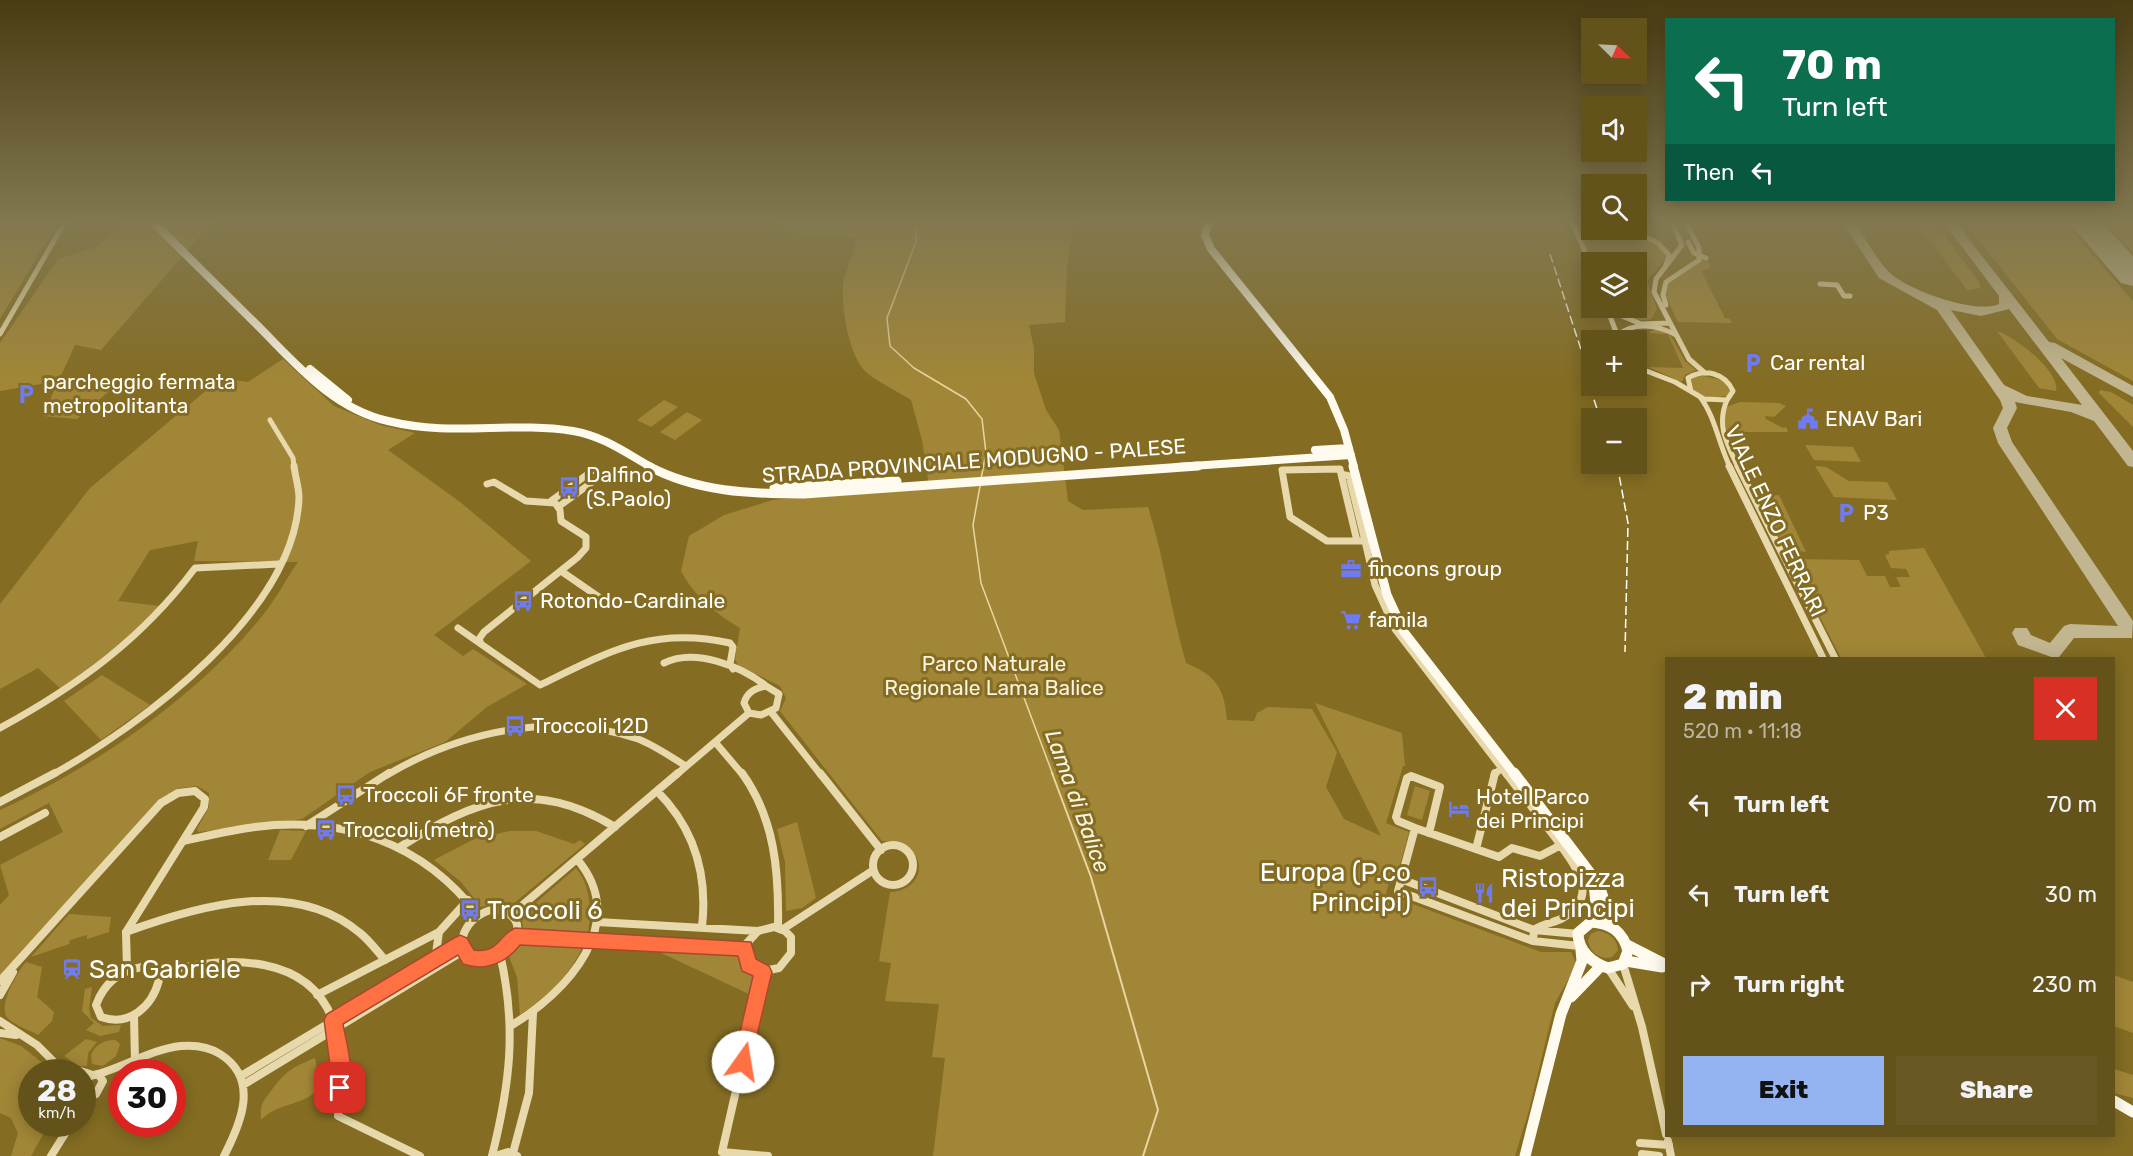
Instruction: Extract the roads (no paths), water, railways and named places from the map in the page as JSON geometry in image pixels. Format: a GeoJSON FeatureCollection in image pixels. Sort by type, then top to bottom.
{"type":"FeatureCollection","features":[{"type":"Feature","properties":{"kind":"main road","name":"STRADA PROVINCIALE MODUGNO - PALESE"},"geometry":{"type":"LineString","coordinates":[[205,274],[316,384],[349,407],[386,422],[436,430],[530,427],[575,431],[612,444],[650,467],[685,483],[727,492],[804,494],[919,483],[1350,451]]}},
{"type":"Feature","properties":{"kind":"main road","name":"STRADA PROVINCIALE MODUGNO - PALESE"},"geometry":{"type":"LineString","coordinates":[[213,274],[303,363],[336,391],[365,409],[390,417],[438,424],[530,423],[577,426],[614,440],[669,471],[727,486],[782,488],[919,483]]}},
{"type":"Feature","properties":{"kind":"main road"},"geometry":{"type":"LineString","coordinates":[[1231,274],[1329,397],[1350,451],[1365,541],[1390,605],[1411,642],[1599,885],[1612,926],[1621,934],[1627,945],[1665,965]]}},
{"type":"Feature","properties":{"kind":"main road"},"geometry":{"type":"LineString","coordinates":[[1591,922],[1596,904],[1593,878]]}},
{"type":"Feature","properties":{"kind":"main road"},"geometry":{"type":"LineString","coordinates":[[1525,1156],[1561,1014],[1582,961],[1579,943],[1585,924],[1591,922],[1612,926]]}},
{"type":"Feature","properties":{"kind":"main road"},"geometry":{"type":"LineString","coordinates":[[1579,943],[1604,968]]}},
{"type":"Feature","properties":{"kind":"main road"},"geometry":{"type":"LineString","coordinates":[[1624,963],[1627,945]]}},
{"type":"Feature","properties":{"kind":"main road"},"geometry":{"type":"LineString","coordinates":[[1561,1014],[1574,992],[1604,968],[1624,963],[1665,966]]}},
{"type":"Feature","properties":{"kind":"main road"},"geometry":{"type":"LineString","coordinates":[[2115,1102],[2132,1111]]}},
{"type":"Feature","properties":{"kind":"main road"},"geometry":{"type":"LineString","coordinates":[[2115,1108],[2132,1111]]}},
{"type":"Feature","properties":{"kind":"street"},"geometry":{"type":"LineString","coordinates":[[0,334],[35,274]]}},
{"type":"Feature","properties":{"kind":"street"},"geometry":{"type":"LineString","coordinates":[[1661,274],[1653,286],[1680,343]]}},
{"type":"Feature","properties":{"kind":"street"},"geometry":{"type":"LineString","coordinates":[[1679,274],[1661,288],[1662,303],[1674,334],[1689,359],[1705,373]]}},
{"type":"Feature","properties":{"kind":"street"},"geometry":{"type":"LineString","coordinates":[[1820,284],[1837,285],[1844,296],[1850,297]]}},
{"type":"Feature","properties":{"kind":"street"},"geometry":{"type":"LineString","coordinates":[[1627,318],[1634,322],[1669,323]]}},
{"type":"Feature","properties":{"kind":"street"},"geometry":{"type":"LineString","coordinates":[[1625,330],[1628,327],[1659,328],[1674,334]]}},
{"type":"Feature","properties":{"kind":"street","name":"VIALE ENZO FERRARI"},"geometry":{"type":"LineString","coordinates":[[1647,372],[1691,391],[1708,407],[1720,447],[1823,657]]}},
{"type":"Feature","properties":{"kind":"street"},"geometry":{"type":"LineString","coordinates":[[1691,391],[1687,385],[1688,378],[1705,373]]}},
{"type":"Feature","properties":{"kind":"street","name":"VIALE ENZO FERRARI"},"geometry":{"type":"LineString","coordinates":[[1705,373],[1721,377],[1731,385],[1733,394],[1727,400],[1720,416],[1728,447],[1833,657]]}},
{"type":"Feature","properties":{"kind":"street","name":"VIALE ENZO FERRARI"},"geometry":{"type":"LineString","coordinates":[[1700,397],[1714,401],[1727,400]]}},
{"type":"Feature","properties":{"kind":"street"},"geometry":{"type":"LineString","coordinates":[[0,802],[78,761],[149,712],[189,679],[243,621],[279,564],[296,520],[299,487],[291,450],[270,420]]}},
{"type":"Feature","properties":{"kind":"street"},"geometry":{"type":"LineString","coordinates":[[1365,541],[1327,542],[1290,517],[1282,470],[1340,469],[1365,541],[1384,610],[1416,658],[1504,765],[1577,869],[1583,896],[1575,911],[1552,923],[1539,925],[1534,930],[1533,941]]}},
{"type":"Feature","properties":{"kind":"street"},"geometry":{"type":"LineString","coordinates":[[487,484],[494,482],[526,501],[551,501],[592,471]]}},
{"type":"Feature","properties":{"kind":"street"},"geometry":{"type":"LineString","coordinates":[[558,507],[602,475]]}},
{"type":"Feature","properties":{"kind":"street"},"geometry":{"type":"LineString","coordinates":[[481,644],[479,639],[484,632],[585,552],[586,537],[561,521],[558,507],[551,501]]}},
{"type":"Feature","properties":{"kind":"street"},"geometry":{"type":"LineString","coordinates":[[0,729],[51,700],[114,658],[164,610],[195,568],[279,564]]}},
{"type":"Feature","properties":{"kind":"street"},"geometry":{"type":"LineString","coordinates":[[561,571],[603,600]]}},
{"type":"Feature","properties":{"kind":"street"},"geometry":{"type":"LineString","coordinates":[[458,628],[540,685],[616,647],[644,639],[671,636],[700,636],[730,643],[733,647],[730,664],[734,669]]}},
{"type":"Feature","properties":{"kind":"street"},"geometry":{"type":"LineString","coordinates":[[1411,642],[1416,658]]}},
{"type":"Feature","properties":{"kind":"street"},"geometry":{"type":"LineString","coordinates":[[664,663],[680,657],[693,657],[734,669],[760,680],[766,687]]}},
{"type":"Feature","properties":{"kind":"street"},"geometry":{"type":"LineString","coordinates":[[1443,682],[1447,698]]}},
{"type":"Feature","properties":{"kind":"street"},"geometry":{"type":"LineString","coordinates":[[512,914],[749,713],[762,715],[771,712],[780,698],[776,690],[766,687],[756,688],[747,695],[744,704],[749,713]]}},
{"type":"Feature","properties":{"kind":"street"},"geometry":{"type":"LineString","coordinates":[[771,712],[881,850]]}},
{"type":"Feature","properties":{"kind":"street"},"geometry":{"type":"LineString","coordinates":[[306,826],[356,791],[425,755],[465,739],[513,728],[565,725],[610,731],[649,743],[686,766]]}},
{"type":"Feature","properties":{"kind":"street"},"geometry":{"type":"LineString","coordinates":[[715,742],[747,777],[765,813],[779,867],[781,928],[792,942],[791,955],[782,966],[763,972],[748,965],[745,948],[748,940],[758,931]]}},
{"type":"Feature","properties":{"kind":"street"},"geometry":{"type":"LineString","coordinates":[[1476,849],[1493,776],[1504,765]]}},
{"type":"Feature","properties":{"kind":"street"},"geometry":{"type":"LineString","coordinates":[[1429,833],[1440,787],[1411,776],[1407,778],[1396,818],[1398,821],[1429,833],[1499,856],[1512,848],[1540,856],[1561,845]]}},
{"type":"Feature","properties":{"kind":"street"},"geometry":{"type":"LineString","coordinates":[[0,981],[17,965],[161,803],[178,793],[195,791],[205,800],[204,807],[126,932],[127,970]]}},
{"type":"Feature","properties":{"kind":"street"},"geometry":{"type":"LineString","coordinates":[[657,791],[677,811],[694,841],[702,868],[705,896],[702,927]]}},
{"type":"Feature","properties":{"kind":"street"},"geometry":{"type":"LineString","coordinates":[[400,847],[457,814],[499,802],[528,798],[560,801],[590,811],[615,827]]}},
{"type":"Feature","properties":{"kind":"street"},"geometry":{"type":"LineString","coordinates":[[1540,806],[1561,845]]}},
{"type":"Feature","properties":{"kind":"street"},"geometry":{"type":"LineString","coordinates":[[0,837],[45,813]]}},
{"type":"Feature","properties":{"kind":"street"},"geometry":{"type":"LineString","coordinates":[[183,841],[263,826],[306,826],[353,831],[400,847],[434,868],[468,900],[477,915]]}},
{"type":"Feature","properties":{"kind":"street"},"geometry":{"type":"LineString","coordinates":[[1415,828],[1398,891],[1533,941],[1579,943]]}},
{"type":"Feature","properties":{"kind":"street"},"geometry":{"type":"LineString","coordinates":[[890,846],[904,847],[913,855],[915,868],[907,880],[893,885],[879,881],[872,871],[874,858],[881,850],[890,846]]}},
{"type":"Feature","properties":{"kind":"street"},"geometry":{"type":"LineString","coordinates":[[512,1025],[551,1000],[574,975],[592,940],[597,922],[595,890],[586,870],[577,859]]}},
{"type":"Feature","properties":{"kind":"street"},"geometry":{"type":"LineString","coordinates":[[597,922],[758,931],[781,928],[872,871]]}},
{"type":"Feature","properties":{"kind":"street"},"geometry":{"type":"LineString","coordinates":[[1401,879],[1534,930],[1579,943]]}},
{"type":"Feature","properties":{"kind":"street"},"geometry":{"type":"LineString","coordinates":[[1430,903],[1434,891]]}},
{"type":"Feature","properties":{"kind":"street"},"geometry":{"type":"LineString","coordinates":[[317,995],[439,932],[468,900]]}},
{"type":"Feature","properties":{"kind":"street"},"geometry":{"type":"LineString","coordinates":[[126,932],[160,918],[206,906],[250,901],[286,902],[315,909],[347,923],[364,936],[386,960]]}},
{"type":"Feature","properties":{"kind":"street"},"geometry":{"type":"LineString","coordinates":[[494,909],[512,914],[518,926],[515,936],[500,954],[478,960],[469,958],[462,947],[465,928],[477,915],[494,909]]}},
{"type":"Feature","properties":{"kind":"street"},"geometry":{"type":"LineString","coordinates":[[435,961],[439,932]]}},
{"type":"Feature","properties":{"kind":"street"},"geometry":{"type":"LineString","coordinates":[[515,936],[745,948]]}},
{"type":"Feature","properties":{"kind":"street"},"geometry":{"type":"LineString","coordinates":[[242,1081],[435,961],[462,947]]}},
{"type":"Feature","properties":{"kind":"street"},"geometry":{"type":"LineString","coordinates":[[334,1024],[462,947]]}},
{"type":"Feature","properties":{"kind":"street"},"geometry":{"type":"LineString","coordinates":[[500,954],[508,984],[512,1025],[512,1065],[494,1156],[515,1155],[529,1093],[533,1013]]}},
{"type":"Feature","properties":{"kind":"street"},"geometry":{"type":"LineString","coordinates":[[157,974],[159,980],[155,994],[134,1015],[107,1021],[97,1012],[98,997],[103,989],[127,970],[142,967],[157,974],[209,960],[246,960],[275,966],[298,977],[317,995],[334,1024],[341,1075],[338,1116],[420,1156]]}},
{"type":"Feature","properties":{"kind":"street"},"geometry":{"type":"LineString","coordinates":[[1624,963],[1640,1019],[1665,1129]]}},
{"type":"Feature","properties":{"kind":"street"},"geometry":{"type":"LineString","coordinates":[[0,995],[17,965]]}},
{"type":"Feature","properties":{"kind":"street"},"geometry":{"type":"LineString","coordinates":[[1604,968],[1640,1019]]}},
{"type":"Feature","properties":{"kind":"street"},"geometry":{"type":"LineString","coordinates":[[763,972],[722,1152],[768,1156]]}},
{"type":"Feature","properties":{"kind":"street"},"geometry":{"type":"LineString","coordinates":[[134,1015],[135,1059]]}},
{"type":"Feature","properties":{"kind":"street"},"geometry":{"type":"LineString","coordinates":[[0,1021],[37,1045],[52,1059]]}},
{"type":"Feature","properties":{"kind":"street"},"geometry":{"type":"LineString","coordinates":[[0,1033],[19,1035]]}},
{"type":"Feature","properties":{"kind":"street"},"geometry":{"type":"LineString","coordinates":[[142,1059],[167,1049],[196,1045],[208,1047],[226,1056],[242,1081],[245,1099],[237,1131],[224,1156]]}},
{"type":"Feature","properties":{"kind":"street"},"geometry":{"type":"LineString","coordinates":[[96,1076],[102,1078],[102,1085],[96,1091]]}},
{"type":"Feature","properties":{"kind":"street"},"geometry":{"type":"LineString","coordinates":[[51,1156],[62,1137]]}},
{"type":"Feature","properties":{"kind":"street"},"geometry":{"type":"LineString","coordinates":[[1640,1143],[1667,1138],[1671,1156]]}},
{"type":"Feature","properties":{"kind":"street"},"geometry":{"type":"LineString","coordinates":[[1642,1154],[1659,1156]]}},
{"type":"Feature","properties":{"kind":"waterway","name":"Lama di Balice"},"geometry":{"type":"LineString","coordinates":[[904,274],[887,318],[890,346],[914,368],[966,399],[982,419],[986,453],[981,479]]}},
{"type":"Feature","properties":{"kind":"waterway","name":"Lama di Balice"},"geometry":{"type":"LineString","coordinates":[[980,486],[973,525],[981,583],[1053,775]]}},
{"type":"Feature","properties":{"kind":"waterway","name":"Lama di Balice"},"geometry":{"type":"LineString","coordinates":[[1052,773],[1091,877],[1158,1110],[1143,1156]]}},
{"type":"Feature","properties":{"kind":"railway"},"geometry":{"type":"LineString","coordinates":[[1556,274],[1581,350]]}},
{"type":"Feature","properties":{"kind":"railway"},"geometry":{"type":"LineString","coordinates":[[1593,396],[1597,408]]}},
{"type":"Feature","properties":{"kind":"railway"},"geometry":{"type":"LineString","coordinates":[[1619,474],[1628,523],[1625,652]]}},
{"type":"Feature","properties":{"kind":"place","name":"Car rental"},"geometry":{"type":"Point","coordinates":[1753,363]}},
{"type":"Feature","properties":{"kind":"place","name":"parcheggio fermata metropolitanta"},"geometry":{"type":"Point","coordinates":[26,394]}},
{"type":"Feature","properties":{"kind":"place","name":"ENAV Bari"},"geometry":{"type":"Point","coordinates":[1808,419]}},
{"type":"Feature","properties":{"kind":"place","name":"Dalfino (S.Paolo)"},"geometry":{"type":"Point","coordinates":[569,487]}},
{"type":"Feature","properties":{"kind":"place","name":"P3"},"geometry":{"type":"Point","coordinates":[1846,513]}},
{"type":"Feature","properties":{"kind":"place","name":"fincons group"},"geometry":{"type":"Point","coordinates":[1351,569]}},
{"type":"Feature","properties":{"kind":"place","name":"Rotondo-Cardinale"},"geometry":{"type":"Point","coordinates":[523,601]}},
{"type":"Feature","properties":{"kind":"place","name":"famila"},"geometry":{"type":"Point","coordinates":[1351,620]}},
{"type":"Feature","properties":{"kind":"place","name":"Troccoli 12D"},"geometry":{"type":"Point","coordinates":[515,726]}},
{"type":"Feature","properties":{"kind":"place","name":"Troccoli 6F fronte"},"geometry":{"type":"Point","coordinates":[346,795]}},
{"type":"Feature","properties":{"kind":"place","name":"Hotel Parco dei Principi"},"geometry":{"type":"Point","coordinates":[1459,809]}},
{"type":"Feature","properties":{"kind":"place","name":"Troccoli (metrò)"},"geometry":{"type":"Point","coordinates":[326,830]}},
{"type":"Feature","properties":{"kind":"place","name":"Europa (P.co Principi)"},"geometry":{"type":"Point","coordinates":[1428,887]}},
{"type":"Feature","properties":{"kind":"place","name":"Ristopizza dei Principi"},"geometry":{"type":"Point","coordinates":[1484,893]}},
{"type":"Feature","properties":{"kind":"place","name":"Troccoli 6"},"geometry":{"type":"Point","coordinates":[470,910]}},
{"type":"Feature","properties":{"kind":"place","name":"San Gabriele"},"geometry":{"type":"Point","coordinates":[72,969]}},
{"type":"Feature","properties":{"kind":"park label","name":"Parco Naturale Regionale Lama Balice"},"geometry":{"type":"Point","coordinates":[994,676]}}]}
